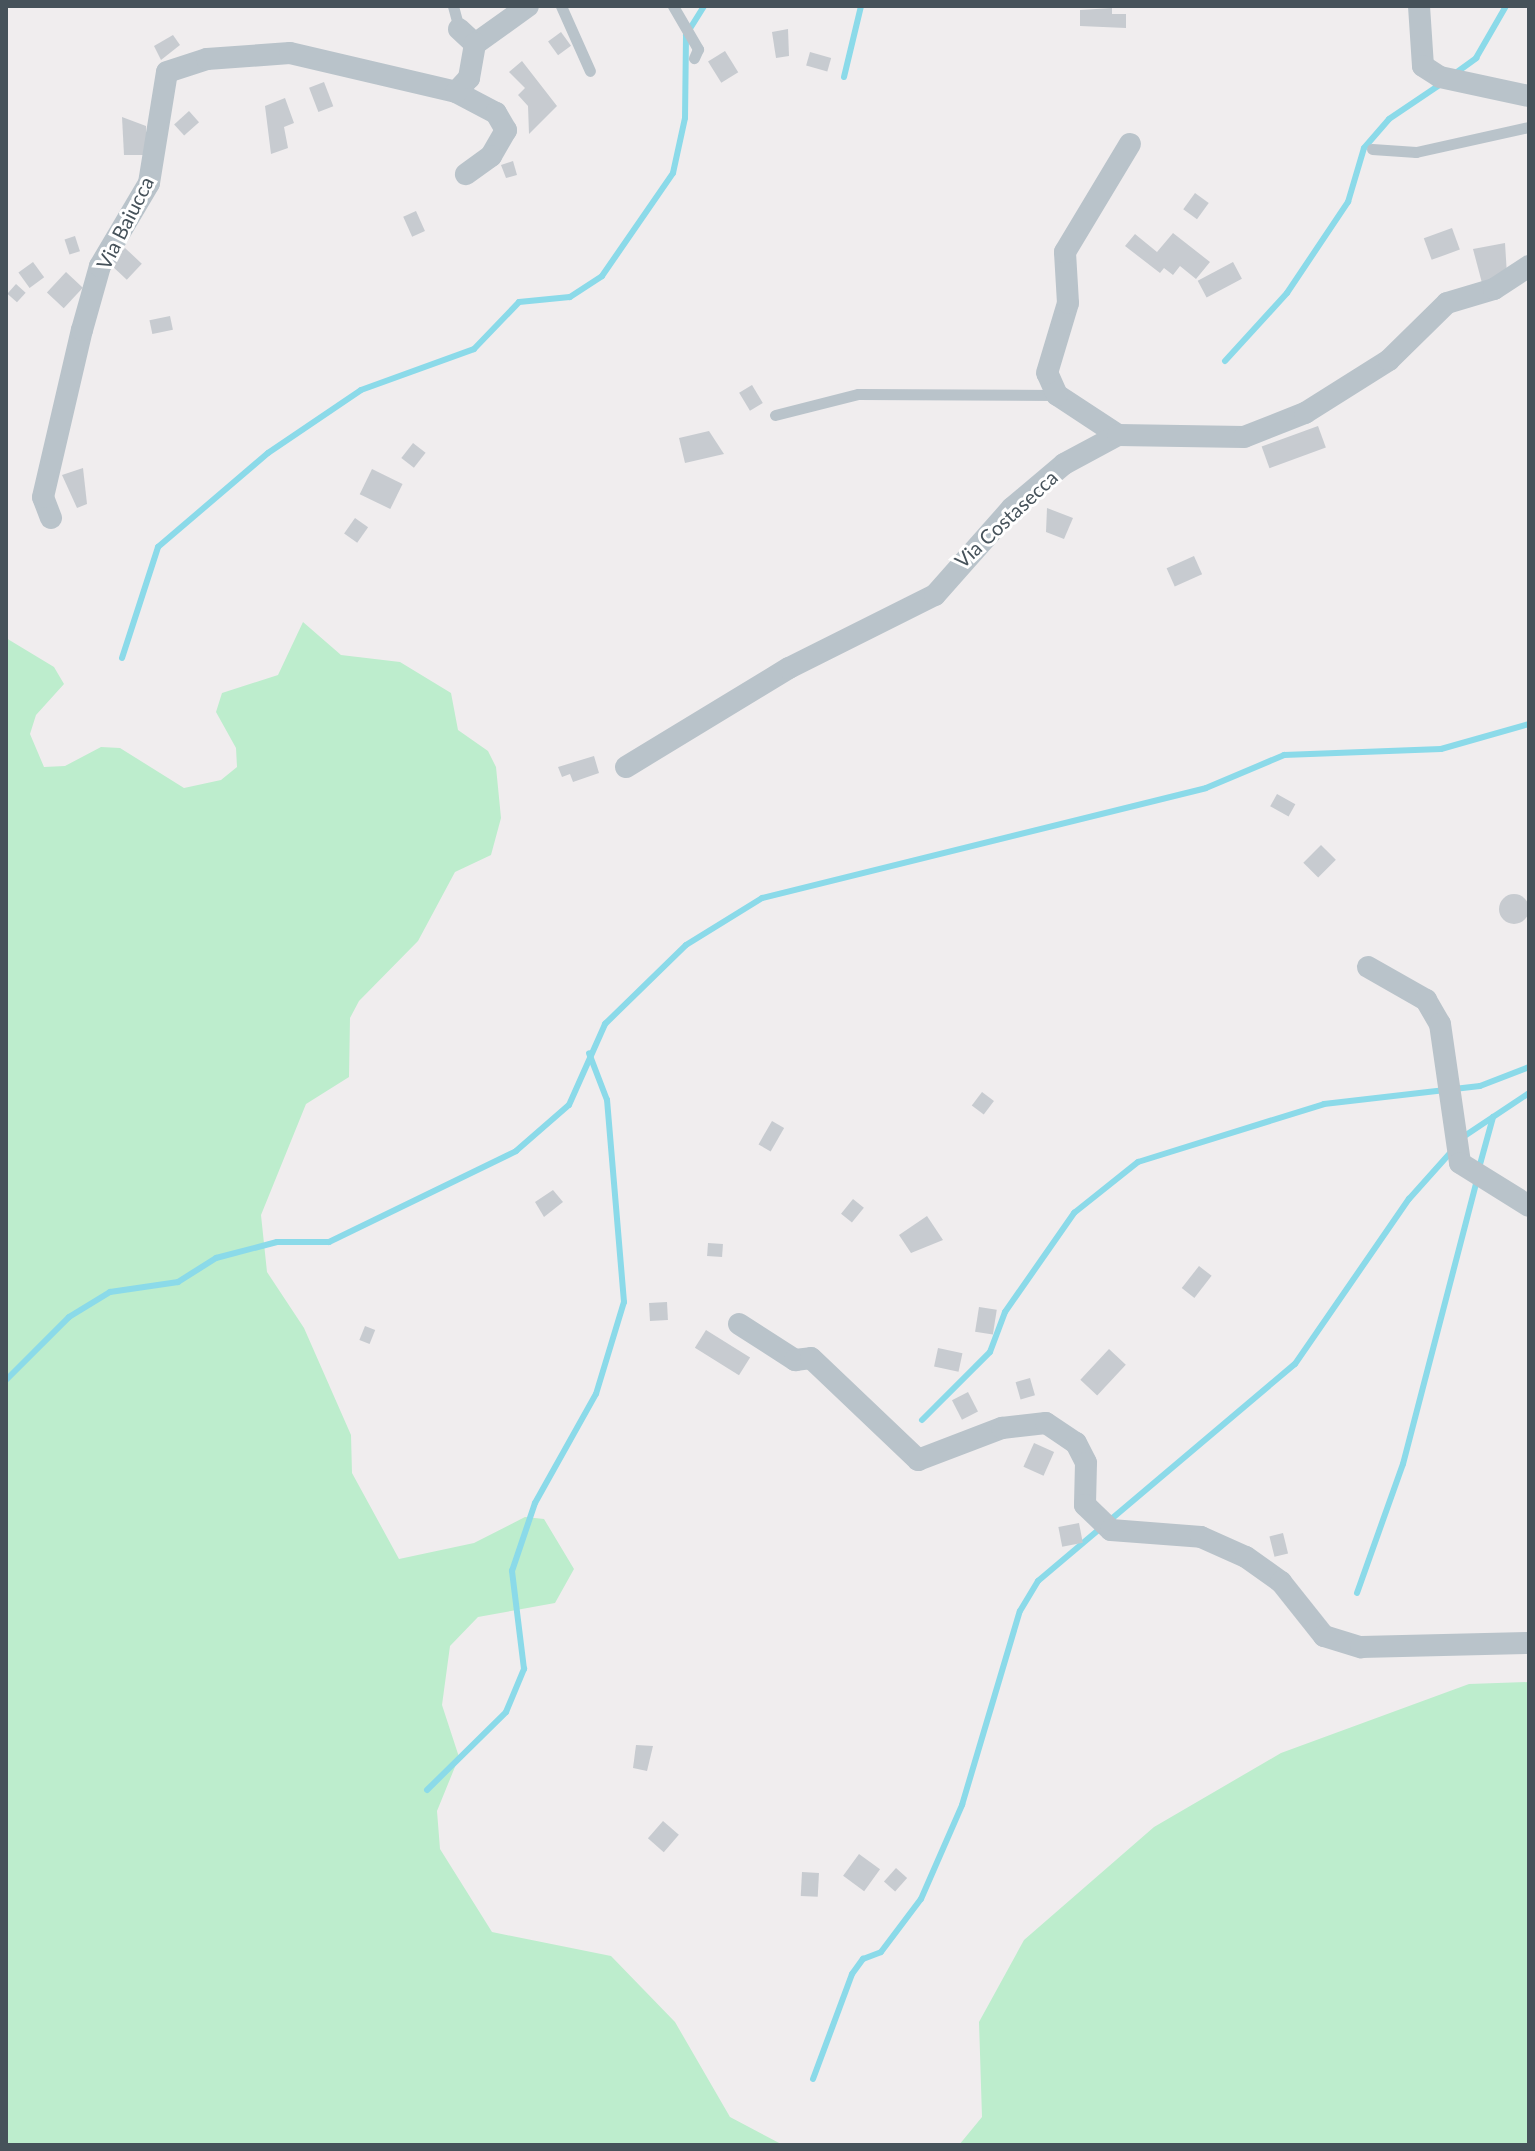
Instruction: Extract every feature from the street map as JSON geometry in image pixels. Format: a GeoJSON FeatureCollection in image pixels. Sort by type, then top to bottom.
{"type":"FeatureCollection","features":[{"type":"Feature","properties":{"kind":"street"},"geometry":{"type":"LineString","coordinates":[[456,92],[469,78],[467,37],[528,6]]}},
{"type":"Feature","properties":{"kind":"street"},"geometry":{"type":"LineString","coordinates":[[1419,6],[1423,66],[1452,80],[1529,96]]}},
{"type":"Feature","properties":{"kind":"street","name":"Via Baiucca"},"geometry":{"type":"LineString","coordinates":[[51,518],[43,497],[82,330],[100,266],[149,183],[167,72],[207,59],[290,53],[456,92],[496,113],[506,130],[491,156],[466,174]]}},
{"type":"Feature","properties":{"kind":"street"},"geometry":{"type":"LineString","coordinates":[[1118,435],[1057,395],[1047,373],[1068,303],[1065,252],[1130,144]]}},
{"type":"Feature","properties":{"kind":"street","name":"Via Costasecca"},"geometry":{"type":"LineString","coordinates":[[626,767],[789,668],[935,595],[1012,508],[1064,464],[1118,435],[1244,437],[1305,413],[1389,360],[1447,303],[1494,289],[1529,266]]}},
{"type":"Feature","properties":{"kind":"street"},"geometry":{"type":"LineString","coordinates":[[1368,967],[1426,1000],[1440,1024],[1460,1163],[1529,1206]]}},
{"type":"Feature","properties":{"kind":"street"},"geometry":{"type":"LineString","coordinates":[[739,1324],[795,1360],[811,1358],[918,1460],[1002,1428],[1046,1423],[1076,1443],[1086,1463],[1085,1505],[1111,1530],[1201,1537],[1246,1557],[1281,1582],[1324,1636],[1361,1647],[1529,1643]]}},
{"type":"Feature","properties":{"kind":"lane"},"geometry":{"type":"LineString","coordinates":[[453,6],[467,37]]}},
{"type":"Feature","properties":{"kind":"lane"},"geometry":{"type":"LineString","coordinates":[[561,6],[590,71]]}},
{"type":"Feature","properties":{"kind":"lane"},"geometry":{"type":"LineString","coordinates":[[673,6],[698,49],[694,58]]}},
{"type":"Feature","properties":{"kind":"lane"},"geometry":{"type":"LineString","coordinates":[[1372,149],[1416,152],[1529,127]]}},
{"type":"Feature","properties":{"kind":"lane"},"geometry":{"type":"LineString","coordinates":[[775,415],[858,394],[1057,395]]}},
{"type":"Feature","properties":{"kind":"green space"},"geometry":{"type":"Polygon","coordinates":[[[303,622],[341,655],[400,662],[451,693],[458,730],[488,751],[496,767],[501,818],[491,855],[455,872],[418,941],[359,1001],[350,1018],[349,1077],[306,1104],[261,1215],[267,1272],[304,1328],[351,1435],[352,1473],[399,1559],[474,1543],[525,1517],[544,1519],[574,1569],[555,1603],[478,1617],[450,1646],[442,1705],[459,1757],[437,1811],[440,1849],[492,1932],[611,1956],[675,2022],[730,2117],[783,2145],[6,2145],[6,638],[54,667],[64,684],[36,715],[30,734],[44,767],[65,766],[101,747],[120,748],[184,788],[221,780],[237,767],[236,748],[216,712],[222,693],[278,675],[303,622]]]}},
{"type":"Feature","properties":{"kind":"green space"},"geometry":{"type":"Polygon","coordinates":[[[1529,1682],[1529,2145],[959,2145],[982,2117],[979,2022],[1024,1940],[1154,1827],[1281,1753],[1469,1684],[1529,1682]]]}},
{"type":"Feature","properties":{"kind":"building"},"geometry":{"type":"Polygon","coordinates":[[[1112,8],[1112,14],[1126,14],[1126,28],[1080,26],[1080,10],[1112,8]]]}},
{"type":"Feature","properties":{"kind":"building"},"geometry":{"type":"Polygon","coordinates":[[[788,29],[789,56],[776,58],[772,32],[788,29]]]}},
{"type":"Feature","properties":{"kind":"building"},"geometry":{"type":"Polygon","coordinates":[[[561,32],[571,46],[558,55],[548,41],[561,32]]]}},
{"type":"Feature","properties":{"kind":"building"},"geometry":{"type":"Polygon","coordinates":[[[173,35],[180,45],[161,60],[154,46],[173,35]]]}},
{"type":"Feature","properties":{"kind":"building"},"geometry":{"type":"Polygon","coordinates":[[[725,51],[738,72],[721,83],[708,62],[725,51]]]}},
{"type":"Feature","properties":{"kind":"building"},"geometry":{"type":"Polygon","coordinates":[[[810,52],[831,58],[827,72],[806,65],[810,52]]]}},
{"type":"Feature","properties":{"kind":"building"},"geometry":{"type":"Polygon","coordinates":[[[522,61],[557,106],[529,134],[528,106],[518,95],[525,88],[509,72],[522,61]]]}},
{"type":"Feature","properties":{"kind":"building"},"geometry":{"type":"Polygon","coordinates":[[[324,82],[333,106],[318,112],[309,88],[324,82]]]}},
{"type":"Feature","properties":{"kind":"building"},"geometry":{"type":"Polygon","coordinates":[[[285,98],[294,123],[284,127],[288,148],[271,154],[265,106],[285,98]]]}},
{"type":"Feature","properties":{"kind":"building"},"geometry":{"type":"Polygon","coordinates":[[[189,111],[199,122],[184,136],[174,124],[189,111]]]}},
{"type":"Feature","properties":{"kind":"building"},"geometry":{"type":"Polygon","coordinates":[[[122,117],[146,126],[146,155],[124,155],[122,117]]]}},
{"type":"Feature","properties":{"kind":"building"},"geometry":{"type":"Polygon","coordinates":[[[513,161],[517,175],[506,178],[501,165],[513,161]]]}},
{"type":"Feature","properties":{"kind":"building"},"geometry":{"type":"Polygon","coordinates":[[[1195,193],[1209,203],[1197,219],[1183,209],[1195,193]]]}},
{"type":"Feature","properties":{"kind":"building"},"geometry":{"type":"Polygon","coordinates":[[[416,211],[425,231],[412,237],[403,217],[416,211]]]}},
{"type":"Feature","properties":{"kind":"building"},"geometry":{"type":"Polygon","coordinates":[[[1452,228],[1460,250],[1432,260],[1424,238],[1452,228]]]}},
{"type":"Feature","properties":{"kind":"building"},"geometry":{"type":"Polygon","coordinates":[[[1173,233],[1210,262],[1196,279],[1180,266],[1173,275],[1164,268],[1160,273],[1125,246],[1135,234],[1157,252],[1173,233]]]}},
{"type":"Feature","properties":{"kind":"building"},"geometry":{"type":"Polygon","coordinates":[[[75,236],[80,251],[69,255],[65,239],[75,236]]]}},
{"type":"Feature","properties":{"kind":"building"},"geometry":{"type":"Polygon","coordinates":[[[1505,243],[1507,275],[1482,283],[1473,249],[1505,243]]]}},
{"type":"Feature","properties":{"kind":"building"},"geometry":{"type":"Polygon","coordinates":[[[125,248],[142,264],[127,280],[110,264],[125,248]]]}},
{"type":"Feature","properties":{"kind":"building"},"geometry":{"type":"Polygon","coordinates":[[[33,262],[44,277],[30,288],[18,273],[33,262]]]}},
{"type":"Feature","properties":{"kind":"building"},"geometry":{"type":"Polygon","coordinates":[[[1233,262],[1242,279],[1207,298],[1198,281],[1233,262]]]}},
{"type":"Feature","properties":{"kind":"building"},"geometry":{"type":"Polygon","coordinates":[[[66,272],[83,288],[64,308],[47,292],[66,272]]]}},
{"type":"Feature","properties":{"kind":"building"},"geometry":{"type":"Polygon","coordinates":[[[16,284],[26,293],[17,302],[7,294],[16,284]]]}},
{"type":"Feature","properties":{"kind":"building"},"geometry":{"type":"Polygon","coordinates":[[[170,316],[173,330],[152,334],[149,320],[170,316]]]}},
{"type":"Feature","properties":{"kind":"building"},"geometry":{"type":"Polygon","coordinates":[[[752,385],[763,403],[750,411],[739,393],[752,385]]]}},
{"type":"Feature","properties":{"kind":"building"},"geometry":{"type":"Polygon","coordinates":[[[1318,426],[1326,448],[1269,468],[1262,447],[1318,426]]]}},
{"type":"Feature","properties":{"kind":"building"},"geometry":{"type":"Polygon","coordinates":[[[709,431],[724,454],[685,463],[679,438],[709,431]]]}},
{"type":"Feature","properties":{"kind":"building"},"geometry":{"type":"Polygon","coordinates":[[[413,443],[426,453],[414,468],[401,458],[413,443]]]}},
{"type":"Feature","properties":{"kind":"building"},"geometry":{"type":"Polygon","coordinates":[[[83,468],[87,504],[77,508],[62,475],[83,468]]]}},
{"type":"Feature","properties":{"kind":"building"},"geometry":{"type":"Polygon","coordinates":[[[372,469],[403,484],[390,509],[360,494],[372,469]]]}},
{"type":"Feature","properties":{"kind":"building"},"geometry":{"type":"Polygon","coordinates":[[[1047,508],[1073,518],[1064,539],[1046,532],[1047,508]]]}},
{"type":"Feature","properties":{"kind":"building"},"geometry":{"type":"Polygon","coordinates":[[[355,518],[368,527],[357,543],[344,534],[355,518]]]}},
{"type":"Feature","properties":{"kind":"building"},"geometry":{"type":"Polygon","coordinates":[[[1194,556],[1202,574],[1175,586],[1167,568],[1194,556]]]}},
{"type":"Feature","properties":{"kind":"building"},"geometry":{"type":"Polygon","coordinates":[[[594,756],[599,773],[573,782],[570,774],[562,777],[558,767],[594,756]]]}},
{"type":"Feature","properties":{"kind":"building"},"geometry":{"type":"Polygon","coordinates":[[[1277,794],[1295,804],[1289,816],[1270,806],[1277,794]]]}},
{"type":"Feature","properties":{"kind":"building"},"geometry":{"type":"Polygon","coordinates":[[[1321,845],[1336,860],[1318,878],[1303,863],[1321,845]]]}},
{"type":"Feature","properties":{"kind":"building"},"geometry":{"type":"Polygon","coordinates":[[[1514,894],[1525,898],[1529,909],[1525,920],[1514,924],[1503,920],[1499,909],[1503,898],[1514,894]]]}},
{"type":"Feature","properties":{"kind":"building"},"geometry":{"type":"Polygon","coordinates":[[[982,1092],[994,1101],[984,1115],[972,1106],[982,1092]]]}},
{"type":"Feature","properties":{"kind":"building"},"geometry":{"type":"Polygon","coordinates":[[[772,1121],[784,1128],[771,1151],[758,1144],[772,1121]]]}},
{"type":"Feature","properties":{"kind":"building"},"geometry":{"type":"Polygon","coordinates":[[[553,1190],[563,1202],[544,1217],[535,1202],[553,1190]]]}},
{"type":"Feature","properties":{"kind":"building"},"geometry":{"type":"Polygon","coordinates":[[[853,1199],[864,1208],[852,1223],[841,1214],[853,1199]]]}},
{"type":"Feature","properties":{"kind":"building"},"geometry":{"type":"Polygon","coordinates":[[[927,1216],[943,1240],[911,1253],[899,1235],[927,1216]]]}},
{"type":"Feature","properties":{"kind":"building"},"geometry":{"type":"Polygon","coordinates":[[[708,1243],[723,1244],[722,1257],[707,1256],[708,1243]]]}},
{"type":"Feature","properties":{"kind":"building"},"geometry":{"type":"Polygon","coordinates":[[[1199,1266],[1212,1276],[1194,1298],[1182,1288],[1199,1266]]]}},
{"type":"Feature","properties":{"kind":"building"},"geometry":{"type":"Polygon","coordinates":[[[667,1302],[668,1320],[650,1321],[649,1303],[667,1302]]]}},
{"type":"Feature","properties":{"kind":"building"},"geometry":{"type":"Polygon","coordinates":[[[979,1307],[997,1310],[993,1335],[975,1332],[979,1307]]]}},
{"type":"Feature","properties":{"kind":"building"},"geometry":{"type":"Polygon","coordinates":[[[365,1326],[375,1330],[370,1344],[359,1340],[365,1326]]]}},
{"type":"Feature","properties":{"kind":"building"},"geometry":{"type":"Polygon","coordinates":[[[706,1330],[750,1358],[739,1375],[695,1348],[706,1330]]]}},
{"type":"Feature","properties":{"kind":"building"},"geometry":{"type":"Polygon","coordinates":[[[938,1348],[962,1353],[959,1372],[934,1367],[938,1348]]]}},
{"type":"Feature","properties":{"kind":"building"},"geometry":{"type":"Polygon","coordinates":[[[1109,1349],[1126,1365],[1097,1395],[1080,1380],[1109,1349]]]}},
{"type":"Feature","properties":{"kind":"building"},"geometry":{"type":"Polygon","coordinates":[[[1030,1378],[1035,1395],[1021,1399],[1016,1382],[1030,1378]]]}},
{"type":"Feature","properties":{"kind":"building"},"geometry":{"type":"Polygon","coordinates":[[[968,1392],[978,1412],[962,1420],[952,1400],[968,1392]]]}},
{"type":"Feature","properties":{"kind":"building"},"geometry":{"type":"Polygon","coordinates":[[[1034,1443],[1054,1452],[1044,1476],[1023,1467],[1034,1443]]]}},
{"type":"Feature","properties":{"kind":"building"},"geometry":{"type":"Polygon","coordinates":[[[1079,1523],[1083,1543],[1062,1547],[1058,1527],[1079,1523]]]}},
{"type":"Feature","properties":{"kind":"building"},"geometry":{"type":"Polygon","coordinates":[[[1283,1533],[1288,1553],[1274,1557],[1269,1536],[1283,1533]]]}},
{"type":"Feature","properties":{"kind":"building"},"geometry":{"type":"Polygon","coordinates":[[[636,1745],[653,1746],[647,1771],[633,1768],[636,1745]]]}},
{"type":"Feature","properties":{"kind":"building"},"geometry":{"type":"Polygon","coordinates":[[[663,1821],[679,1835],[664,1852],[648,1838],[663,1821]]]}},
{"type":"Feature","properties":{"kind":"building"},"geometry":{"type":"Polygon","coordinates":[[[859,1854],[880,1869],[864,1891],[843,1876],[859,1854]]]}},
{"type":"Feature","properties":{"kind":"building"},"geometry":{"type":"Polygon","coordinates":[[[896,1868],[907,1878],[895,1891],[884,1881],[896,1868]]]}},
{"type":"Feature","properties":{"kind":"building"},"geometry":{"type":"Polygon","coordinates":[[[802,1872],[819,1873],[818,1897],[801,1896],[802,1872]]]}},
{"type":"Feature","properties":{"kind":"waterway"},"geometry":{"type":"LineString","coordinates":[[122,658],[158,547],[268,453],[361,390],[474,349],[519,302],[570,297],[602,276],[673,173],[685,118],[686,35],[704,6]]}},
{"type":"Feature","properties":{"kind":"waterway"},"geometry":{"type":"LineString","coordinates":[[844,77],[861,6]]}},
{"type":"Feature","properties":{"kind":"waterway"},"geometry":{"type":"LineString","coordinates":[[1453,75],[1476,58],[1506,6]]}},
{"type":"Feature","properties":{"kind":"waterway"},"geometry":{"type":"LineString","coordinates":[[1225,361],[1287,293],[1348,202],[1364,148],[1389,119],[1441,84]]}},
{"type":"Feature","properties":{"kind":"waterway"},"geometry":{"type":"LineString","coordinates":[[6,1380],[69,1317],[110,1292],[178,1282],[216,1258],[277,1242],[329,1242],[516,1151],[569,1105],[605,1024],[686,945],[762,898],[1206,788],[1284,755],[1441,749],[1529,724]]}},
{"type":"Feature","properties":{"kind":"waterway"},"geometry":{"type":"LineString","coordinates":[[427,1790],[506,1712],[524,1669],[512,1571],[535,1503],[596,1394],[624,1302],[607,1100],[589,1053]]}},
{"type":"Feature","properties":{"kind":"waterway"},"geometry":{"type":"LineString","coordinates":[[922,1420],[990,1352],[1005,1312],[1074,1213],[1138,1162],[1324,1104],[1480,1086],[1529,1067]]}},
{"type":"Feature","properties":{"kind":"waterway"},"geometry":{"type":"LineString","coordinates":[[1463,1137],[1529,1093]]}},
{"type":"Feature","properties":{"kind":"waterway"},"geometry":{"type":"LineString","coordinates":[[1479,1168],[1493,1117]]}},
{"type":"Feature","properties":{"kind":"waterway"},"geometry":{"type":"LineString","coordinates":[[813,2079],[852,1974],[863,1959],[881,1952],[921,1899],[962,1805],[1020,1611],[1038,1581],[1295,1364],[1409,1199],[1451,1152]]}},
{"type":"Feature","properties":{"kind":"waterway"},"geometry":{"type":"LineString","coordinates":[[1357,1593],[1403,1464],[1477,1179]]}}]}
